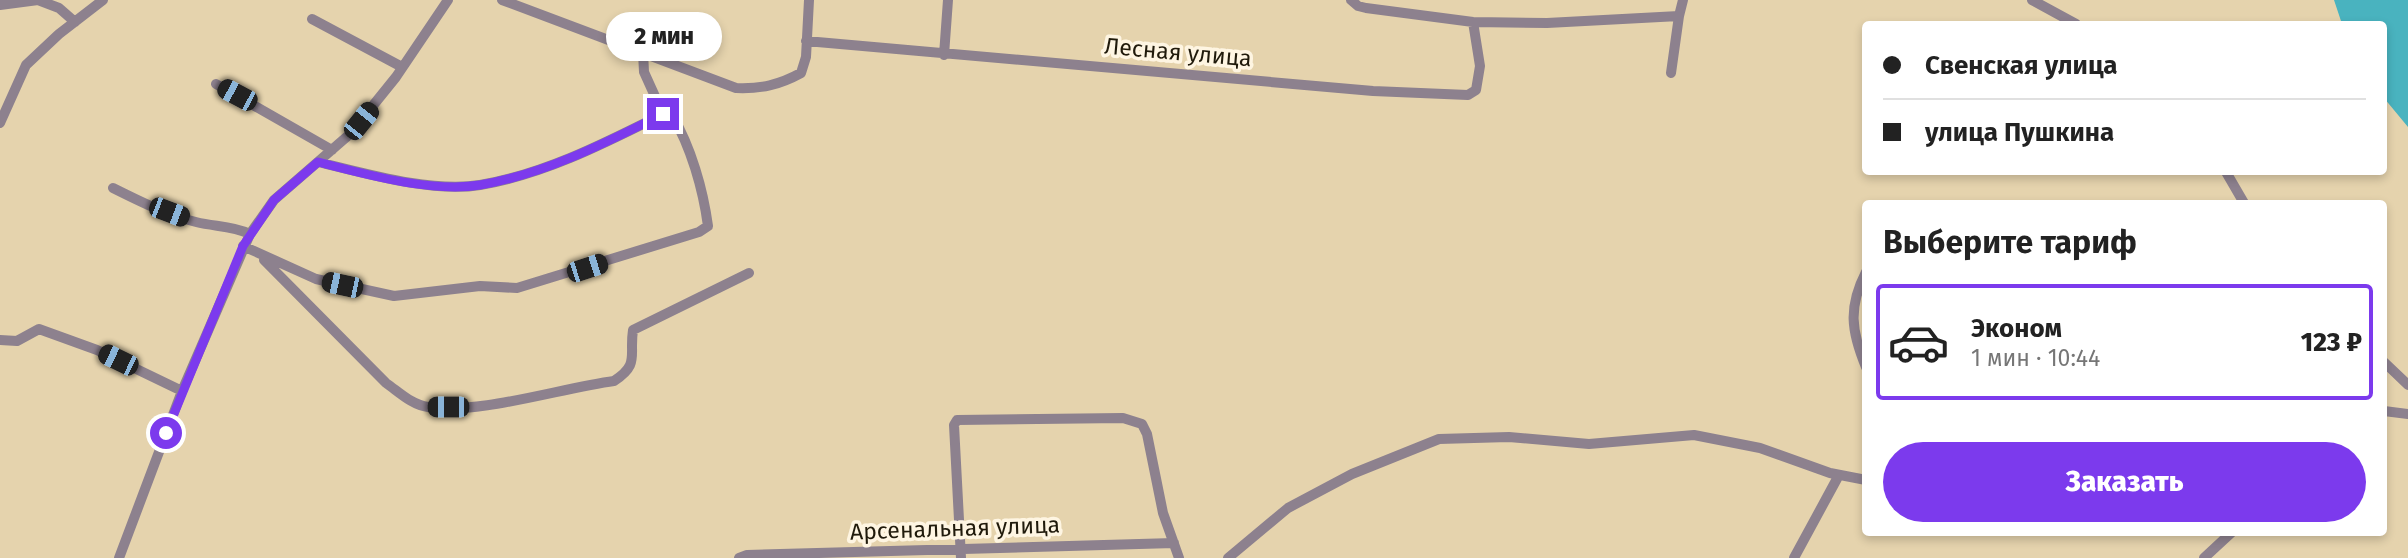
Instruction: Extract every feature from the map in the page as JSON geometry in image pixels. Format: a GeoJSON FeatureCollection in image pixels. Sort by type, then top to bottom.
{"type":"FeatureCollection","features":[{"type":"Feature","properties":{"kind":"street"},"geometry":{"type":"LineString","coordinates":[[0,5],[38,0],[59,8],[75,22]]}},
{"type":"Feature","properties":{"kind":"street"},"geometry":{"type":"LineString","coordinates":[[0,123],[26,65],[103,0]]}},
{"type":"Feature","properties":{"kind":"street"},"geometry":{"type":"LineString","coordinates":[[119,558],[182,391],[250,234],[274,200],[350,134],[402,67],[448,0]]}},
{"type":"Feature","properties":{"kind":"street"},"geometry":{"type":"LineString","coordinates":[[502,0],[736,88],[759,89],[785,82],[801,73],[809,0]]}},
{"type":"Feature","properties":{"kind":"street"},"geometry":{"type":"LineString","coordinates":[[944,55],[948,0]]}},
{"type":"Feature","properties":{"kind":"street"},"geometry":{"type":"LineString","coordinates":[[1351,0],[1366,8],[1473,22],[1547,23],[1679,16]]}},
{"type":"Feature","properties":{"kind":"street"},"geometry":{"type":"LineString","coordinates":[[1671,73],[1683,0]]}},
{"type":"Feature","properties":{"kind":"street"},"geometry":{"type":"LineString","coordinates":[[2032,0],[2070,21]]}},
{"type":"Feature","properties":{"kind":"street"},"geometry":{"type":"LineString","coordinates":[[312,19],[402,67]]}},
{"type":"Feature","properties":{"kind":"street","name":"Лесная улица"},"geometry":{"type":"LineString","coordinates":[[806,41],[1373,91],[1468,95],[1476,90],[1479,66],[1473,22]]}},
{"type":"Feature","properties":{"kind":"street"},"geometry":{"type":"LineString","coordinates":[[643,52],[644,72],[663,114]]}},
{"type":"Feature","properties":{"kind":"street"},"geometry":{"type":"LineString","coordinates":[[216,84],[332,150]]}},
{"type":"Feature","properties":{"kind":"street"},"geometry":{"type":"LineString","coordinates":[[243,246],[316,279],[394,296],[480,286],[517,288],[699,232],[708,226],[698,181],[681,131],[672,115],[663,114],[593,149],[526,174],[479,185],[436,184],[364,173],[318,162]]}},
{"type":"Feature","properties":{"kind":"street"},"geometry":{"type":"LineString","coordinates":[[2228,175],[2242,200]]}},
{"type":"Feature","properties":{"kind":"street"},"geometry":{"type":"LineString","coordinates":[[113,188],[193,222],[233,226],[250,234]]}},
{"type":"Feature","properties":{"kind":"street"},"geometry":{"type":"LineString","coordinates":[[259,255],[386,383],[408,399],[427,407],[470,407],[614,381],[628,371],[633,361],[633,330],[749,273]]}},
{"type":"Feature","properties":{"kind":"street"},"geometry":{"type":"LineString","coordinates":[[1862,282],[1852,306],[1855,343],[1862,358]]}},
{"type":"Feature","properties":{"kind":"street"},"geometry":{"type":"LineString","coordinates":[[0,340],[17,341],[40,329],[97,350],[182,391]]}},
{"type":"Feature","properties":{"kind":"street"},"geometry":{"type":"LineString","coordinates":[[2387,365],[2408,385]]}},
{"type":"Feature","properties":{"kind":"street"},"geometry":{"type":"LineString","coordinates":[[2387,411],[2408,414]]}},
{"type":"Feature","properties":{"kind":"street"},"geometry":{"type":"LineString","coordinates":[[960,554],[954,425],[957,420],[1123,418],[1142,424],[1147,434],[1163,513],[1179,558]]}},
{"type":"Feature","properties":{"kind":"street"},"geometry":{"type":"LineString","coordinates":[[1228,558],[1288,508],[1352,474],[1439,439],[1509,437],[1589,444],[1694,435],[1760,448],[1839,475],[1862,479]]}},
{"type":"Feature","properties":{"kind":"street"},"geometry":{"type":"LineString","coordinates":[[1794,558],[1839,475]]}},
{"type":"Feature","properties":{"kind":"street"},"geometry":{"type":"LineString","coordinates":[[2204,558],[2228,536]]}},
{"type":"Feature","properties":{"kind":"street","name":"Арсенальная улица"},"geometry":{"type":"LineString","coordinates":[[739,558],[747,555],[960,554],[1174,543]]}},
{"type":"Feature","properties":{"kind":"water"},"geometry":{"type":"Polygon","coordinates":[[[2334,0],[2408,0],[2408,127],[2387,102],[2387,21],[2341,21],[2334,0]]]}},
{"type":"Feature","properties":{"kind":"route"},"geometry":{"type":"LineString","coordinates":[[166,433],[243,246],[265,209],[318,162],[364,173],[436,184],[479,185],[526,174],[593,149],[663,114]]}}]}
